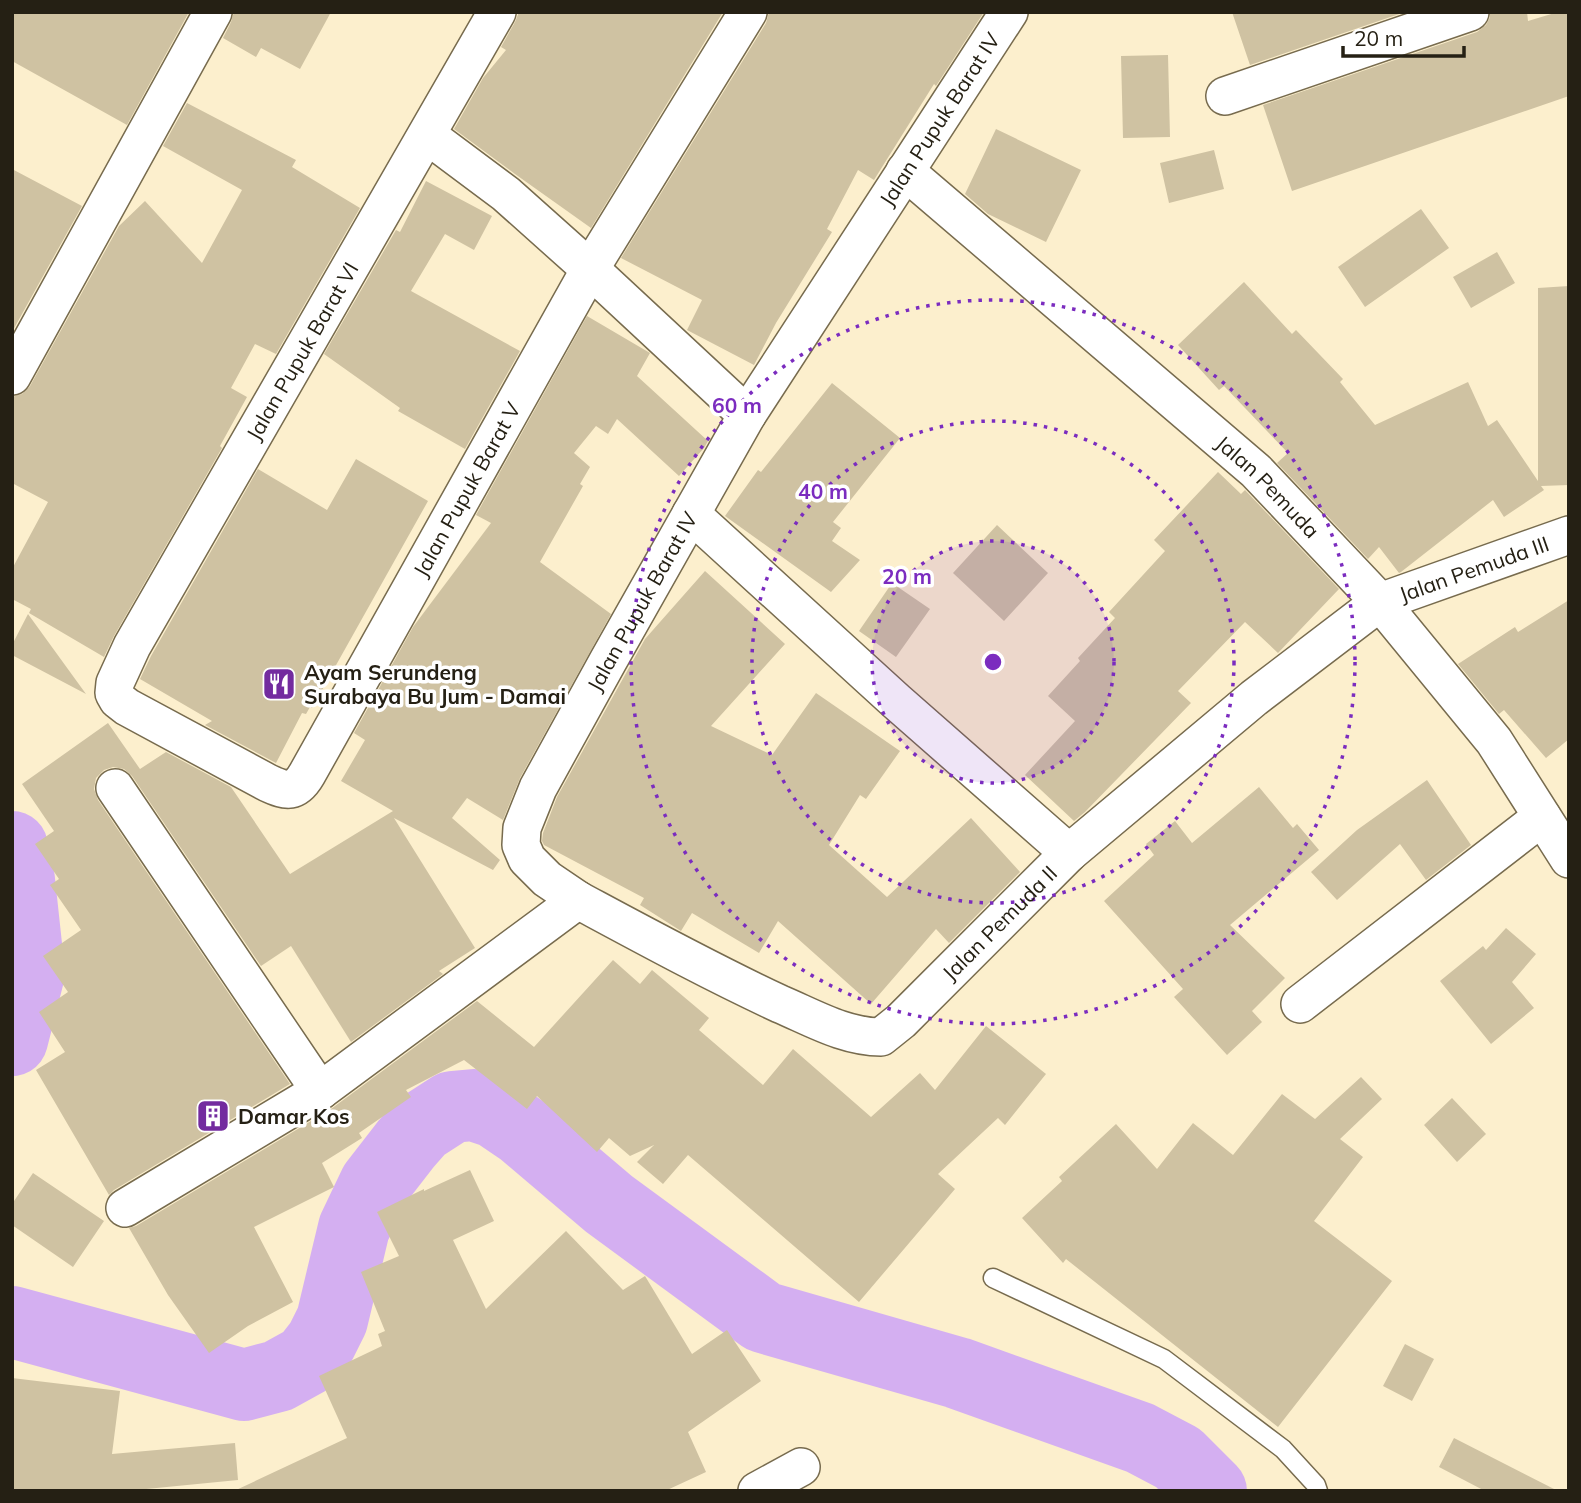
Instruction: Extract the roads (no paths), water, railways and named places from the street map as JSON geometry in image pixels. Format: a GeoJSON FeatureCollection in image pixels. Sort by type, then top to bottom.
{"type":"FeatureCollection","features":[{"type":"Feature","properties":{"kind":"street"},"geometry":{"type":"LineString","coordinates":[[12,376],[212,12]]}},
{"type":"Feature","properties":{"kind":"street","name":"Jalan Pupuk Barat VI"},"geometry":{"type":"LineString","coordinates":[[114,693],[115,683],[132,646],[497,12]]}},
{"type":"Feature","properties":{"kind":"street","name":"Jalan Pupuk Barat V"},"geometry":{"type":"LineString","coordinates":[[114,693],[118,700],[139,715],[268,783],[284,790],[296,787],[302,782],[590,269],[748,12]]}},
{"type":"Feature","properties":{"kind":"street","name":"Jalan Pupuk Barat IV"},"geometry":{"type":"LineString","coordinates":[[578,900],[547,879],[527,859],[521,845],[522,828],[538,788],[747,415],[1009,12]]}},
{"type":"Feature","properties":{"kind":"street"},"geometry":{"type":"LineString","coordinates":[[1226,96],[1470,12]]}},
{"type":"Feature","properties":{"kind":"street"},"geometry":{"type":"LineString","coordinates":[[427,135],[506,194],[747,415]]}},
{"type":"Feature","properties":{"kind":"street","name":"Jalan Pemuda"},"geometry":{"type":"LineString","coordinates":[[905,171],[1256,471],[1380,602],[1494,741],[1569,859]]}},
{"type":"Feature","properties":{"kind":"street"},"geometry":{"type":"LineString","coordinates":[[691,514],[896,701],[1069,853]]}},
{"type":"Feature","properties":{"kind":"street","name":"Jalan Pemuda III"},"geometry":{"type":"LineString","coordinates":[[1380,602],[1569,535]]}},
{"type":"Feature","properties":{"kind":"street","name":"Jalan Pemuda II"},"geometry":{"type":"LineString","coordinates":[[578,900],[730,981],[835,1029],[863,1037],[881,1037],[1069,853],[1254,698],[1380,602]]}},
{"type":"Feature","properties":{"kind":"street"},"geometry":{"type":"LineString","coordinates":[[115,788],[320,1091]]}},
{"type":"Feature","properties":{"kind":"street"},"geometry":{"type":"LineString","coordinates":[[1300,1004],[1542,817]]}},
{"type":"Feature","properties":{"kind":"street"},"geometry":{"type":"LineString","coordinates":[[125,1208],[320,1091],[578,900]]}},
{"type":"Feature","properties":{"kind":"street"},"geometry":{"type":"LineString","coordinates":[[757,1491],[801,1468]]}},
{"type":"Feature","properties":{"kind":"lane"},"geometry":{"type":"LineString","coordinates":[[993,1279],[1164,1359],[1283,1449],[1316,1485],[1318,1491]]}},
{"type":"Feature","properties":{"kind":"waterway"},"geometry":{"type":"LineString","coordinates":[[12,847],[19,880],[29,973],[12,1040]]}},
{"type":"Feature","properties":{"kind":"waterway"},"geometry":{"type":"LineString","coordinates":[[12,1322],[244,1385],[278,1376],[307,1360],[321,1342],[332,1320],[354,1228],[375,1184],[421,1127],[452,1107],[474,1105],[495,1112],[523,1131],[609,1204],[763,1317],[958,1373],[1140,1438],[1178,1458],[1211,1491]]}},
{"type":"Feature","properties":{"kind":"place","name":"Ayam Serundeng Surabaya Bu Jum - Damai"},"geometry":{"type":"Point","coordinates":[279,684]}},
{"type":"Feature","properties":{"kind":"place","name":"Damar Kos"},"geometry":{"type":"Point","coordinates":[213,1116]}}]}
